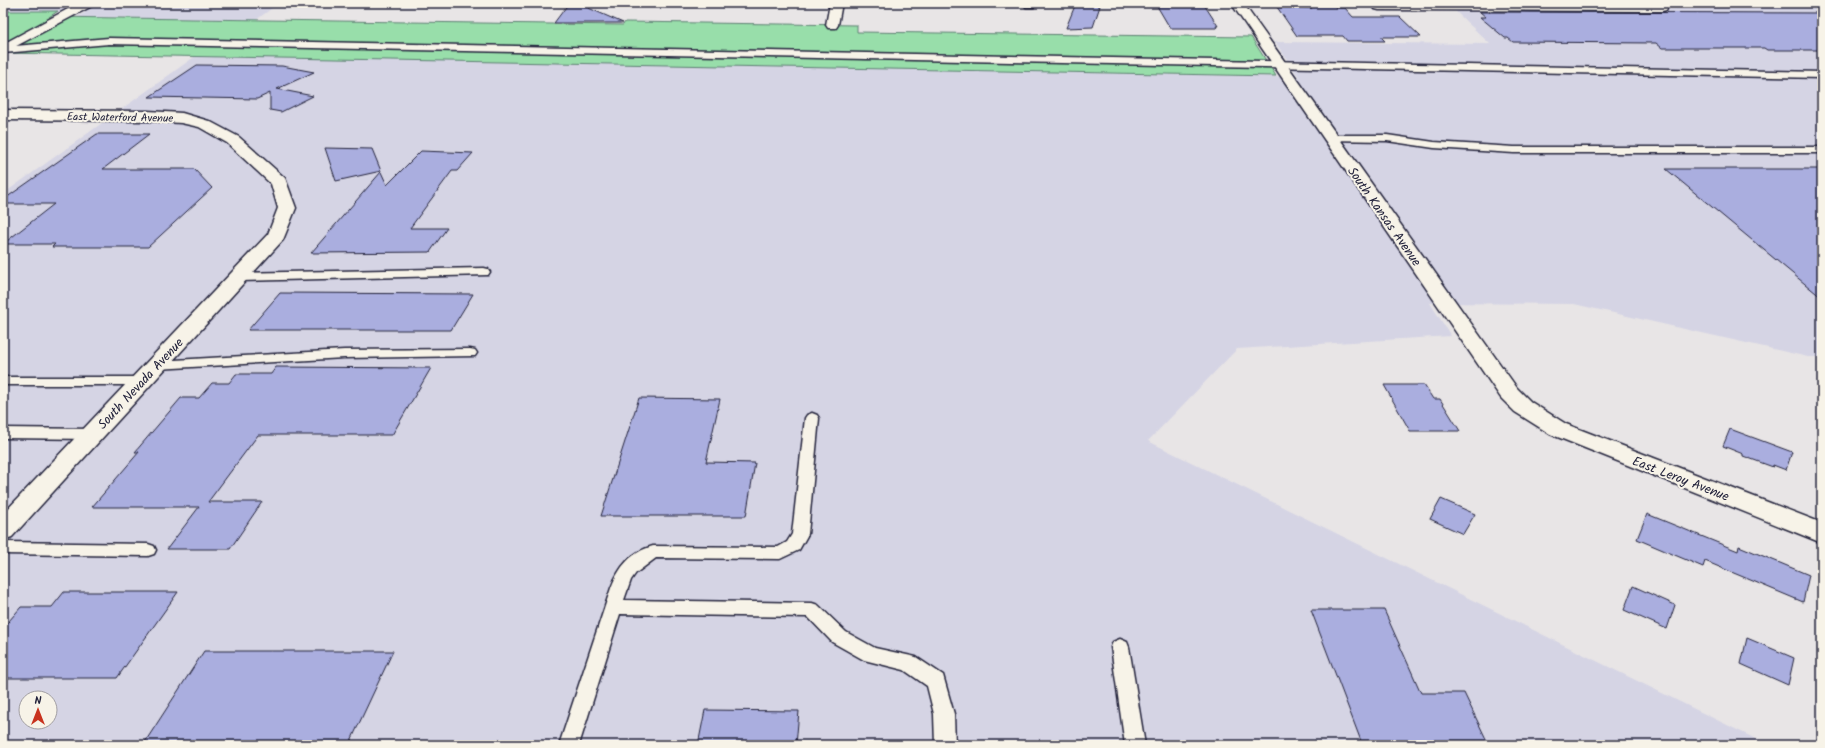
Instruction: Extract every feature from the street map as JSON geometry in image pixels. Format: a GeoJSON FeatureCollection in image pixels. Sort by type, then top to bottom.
{"type":"FeatureCollection","features":[{"type":"Feature","properties":{"kind":"street"},"geometry":{"type":"LineString","coordinates":[[3,50],[88,3]]}},
{"type":"Feature","properties":{"kind":"street"},"geometry":{"type":"LineString","coordinates":[[832,25],[836,3]]}},
{"type":"Feature","properties":{"kind":"street","name":"South Kansas Avenue"},"geometry":{"type":"LineString","coordinates":[[1238,3],[1330,138],[1510,393],[1523,407],[1542,419]]}},
{"type":"Feature","properties":{"kind":"street"},"geometry":{"type":"LineString","coordinates":[[1379,6],[1659,5]]}},
{"type":"Feature","properties":{"kind":"street","name":"East Waterford Avenue"},"geometry":{"type":"LineString","coordinates":[[3,115],[148,116],[182,118],[204,124],[233,140],[279,182],[287,208],[277,236]]}},
{"type":"Feature","properties":{"kind":"street","name":"South Nevada Avenue"},"geometry":{"type":"LineString","coordinates":[[3,530],[277,236]]}},
{"type":"Feature","properties":{"kind":"street","name":"East Leroy Avenue"},"geometry":{"type":"LineString","coordinates":[[1542,419],[1558,429],[1578,438],[1822,533]]}},
{"type":"Feature","properties":{"kind":"lane"},"geometry":{"type":"LineString","coordinates":[[3,50],[109,41],[1822,75]]}},
{"type":"Feature","properties":{"kind":"lane"},"geometry":{"type":"LineString","coordinates":[[1330,138],[1387,138],[1434,144],[1514,150],[1822,150]]}},
{"type":"Feature","properties":{"kind":"lane"},"geometry":{"type":"LineString","coordinates":[[239,277],[484,272]]}},
{"type":"Feature","properties":{"kind":"lane"},"geometry":{"type":"LineString","coordinates":[[157,364],[344,354],[470,352]]}},
{"type":"Feature","properties":{"kind":"lane"},"geometry":{"type":"LineString","coordinates":[[3,381],[142,380]]}},
{"type":"Feature","properties":{"kind":"lane"},"geometry":{"type":"LineString","coordinates":[[569,745],[613,607],[627,571],[637,560],[653,552],[780,553],[793,546],[800,534],[812,418]]}},
{"type":"Feature","properties":{"kind":"lane"},"geometry":{"type":"LineString","coordinates":[[3,433],[93,434]]}},
{"type":"Feature","properties":{"kind":"lane"},"geometry":{"type":"LineString","coordinates":[[3,548],[148,550]]}},
{"type":"Feature","properties":{"kind":"lane"},"geometry":{"type":"LineString","coordinates":[[613,607],[812,610],[839,637],[871,655],[909,662],[936,681],[944,714],[945,745]]}},
{"type":"Feature","properties":{"kind":"lane"},"geometry":{"type":"LineString","coordinates":[[1120,647],[1135,745]]}},
{"type":"Feature","properties":{"kind":"shaded area"},"geometry":{"type":"Polygon","coordinates":[[[3,3],[279,3],[256,20],[77,17],[86,12],[3,11],[3,3]]]}},
{"type":"Feature","properties":{"kind":"shaded area"},"geometry":{"type":"Polygon","coordinates":[[[1665,3],[1822,3],[1822,357],[1808,357],[1574,304],[1430,303],[1451,336],[1237,349],[1148,441],[1768,745],[3,745],[3,194],[197,55],[1299,77],[1275,42],[1490,44],[1452,8],[1676,9],[1665,3]]]}},
{"type":"Feature","properties":{"kind":"green space"},"geometry":{"type":"Polygon","coordinates":[[[3,11],[58,11],[49,17],[623,25],[625,22],[857,25],[857,32],[1251,37],[1276,76],[3,53],[3,11]]]}},
{"type":"Feature","properties":{"kind":"building"},"geometry":{"type":"Polygon","coordinates":[[[569,3],[577,3],[623,23],[554,23],[569,3]]]}},
{"type":"Feature","properties":{"kind":"building"},"geometry":{"type":"Polygon","coordinates":[[[1076,3],[1099,3],[1098,6],[1100,6],[1093,27],[1066,28],[1076,3]]]}},
{"type":"Feature","properties":{"kind":"building"},"geometry":{"type":"Polygon","coordinates":[[[1171,3],[1203,3],[1218,26],[1216,26],[1217,28],[1170,28],[1157,6],[1173,6],[1171,3]]]}},
{"type":"Feature","properties":{"kind":"building"},"geometry":{"type":"Polygon","coordinates":[[[1308,3],[1333,3],[1337,8],[1345,8],[1353,17],[1400,17],[1421,37],[1381,37],[1385,41],[1347,41],[1343,36],[1297,36],[1277,7],[1312,8],[1308,3]]]}},
{"type":"Feature","properties":{"kind":"building"},"geometry":{"type":"Polygon","coordinates":[[[1480,12],[1822,13],[1822,50],[1767,50],[1764,48],[1662,48],[1656,43],[1513,42],[1508,38],[1505,38],[1480,17],[1486,17],[1480,12]]]}},
{"type":"Feature","properties":{"kind":"building"},"geometry":{"type":"Polygon","coordinates":[[[197,65],[282,66],[314,72],[277,89],[313,96],[281,112],[270,110],[270,93],[257,99],[149,97],[197,65]]]}},
{"type":"Feature","properties":{"kind":"building"},"geometry":{"type":"Polygon","coordinates":[[[97,134],[149,134],[103,169],[194,169],[212,188],[148,247],[52,247],[55,244],[3,244],[54,204],[3,204],[3,200],[97,134]]]}},
{"type":"Feature","properties":{"kind":"building"},"geometry":{"type":"Polygon","coordinates":[[[325,148],[372,149],[381,171],[336,181],[325,148]]]}},
{"type":"Feature","properties":{"kind":"building"},"geometry":{"type":"Polygon","coordinates":[[[421,151],[473,153],[457,171],[452,171],[410,228],[447,228],[430,252],[311,253],[381,172],[387,185],[421,151]]]}},
{"type":"Feature","properties":{"kind":"building"},"geometry":{"type":"Polygon","coordinates":[[[1666,169],[1822,169],[1822,298],[1666,169]]]}},
{"type":"Feature","properties":{"kind":"building"},"geometry":{"type":"Polygon","coordinates":[[[280,293],[473,294],[451,330],[248,330],[280,293]]]}},
{"type":"Feature","properties":{"kind":"building"},"geometry":{"type":"Polygon","coordinates":[[[276,367],[431,368],[392,435],[258,435],[208,502],[262,502],[230,549],[167,549],[199,507],[92,507],[139,452],[135,452],[181,398],[199,398],[212,383],[229,383],[236,374],[271,374],[276,367]]]}},
{"type":"Feature","properties":{"kind":"building"},"geometry":{"type":"Polygon","coordinates":[[[1384,385],[1424,385],[1433,399],[1440,399],[1460,431],[1410,431],[1384,385]]]}},
{"type":"Feature","properties":{"kind":"building"},"geometry":{"type":"Polygon","coordinates":[[[639,398],[720,399],[706,462],[755,463],[746,516],[601,516],[639,398]]]}},
{"type":"Feature","properties":{"kind":"building"},"geometry":{"type":"Polygon","coordinates":[[[1730,429],[1792,452],[1786,470],[1743,456],[1743,454],[1723,446],[1730,429]]]}},
{"type":"Feature","properties":{"kind":"building"},"geometry":{"type":"Polygon","coordinates":[[[1441,499],[1475,514],[1463,534],[1430,519],[1441,499]]]}},
{"type":"Feature","properties":{"kind":"building"},"geometry":{"type":"Polygon","coordinates":[[[1647,514],[1738,551],[1739,546],[1809,575],[1803,602],[1705,561],[1703,567],[1637,539],[1647,514]]]}},
{"type":"Feature","properties":{"kind":"building"},"geometry":{"type":"Polygon","coordinates":[[[1633,586],[1675,605],[1667,629],[1624,610],[1633,586]]]}},
{"type":"Feature","properties":{"kind":"building"},"geometry":{"type":"Polygon","coordinates":[[[64,592],[178,592],[117,678],[3,678],[3,628],[21,607],[52,607],[64,592]]]}},
{"type":"Feature","properties":{"kind":"building"},"geometry":{"type":"Polygon","coordinates":[[[1311,610],[1384,610],[1421,693],[1464,693],[1487,741],[1361,741],[1311,610]]]}},
{"type":"Feature","properties":{"kind":"building"},"geometry":{"type":"Polygon","coordinates":[[[1747,638],[1794,658],[1788,685],[1741,664],[1747,638]]]}},
{"type":"Feature","properties":{"kind":"building"},"geometry":{"type":"Polygon","coordinates":[[[204,651],[393,651],[349,745],[143,745],[204,651]]]}},
{"type":"Feature","properties":{"kind":"building"},"geometry":{"type":"Polygon","coordinates":[[[705,710],[799,711],[796,745],[698,745],[705,710]]]}}]}
